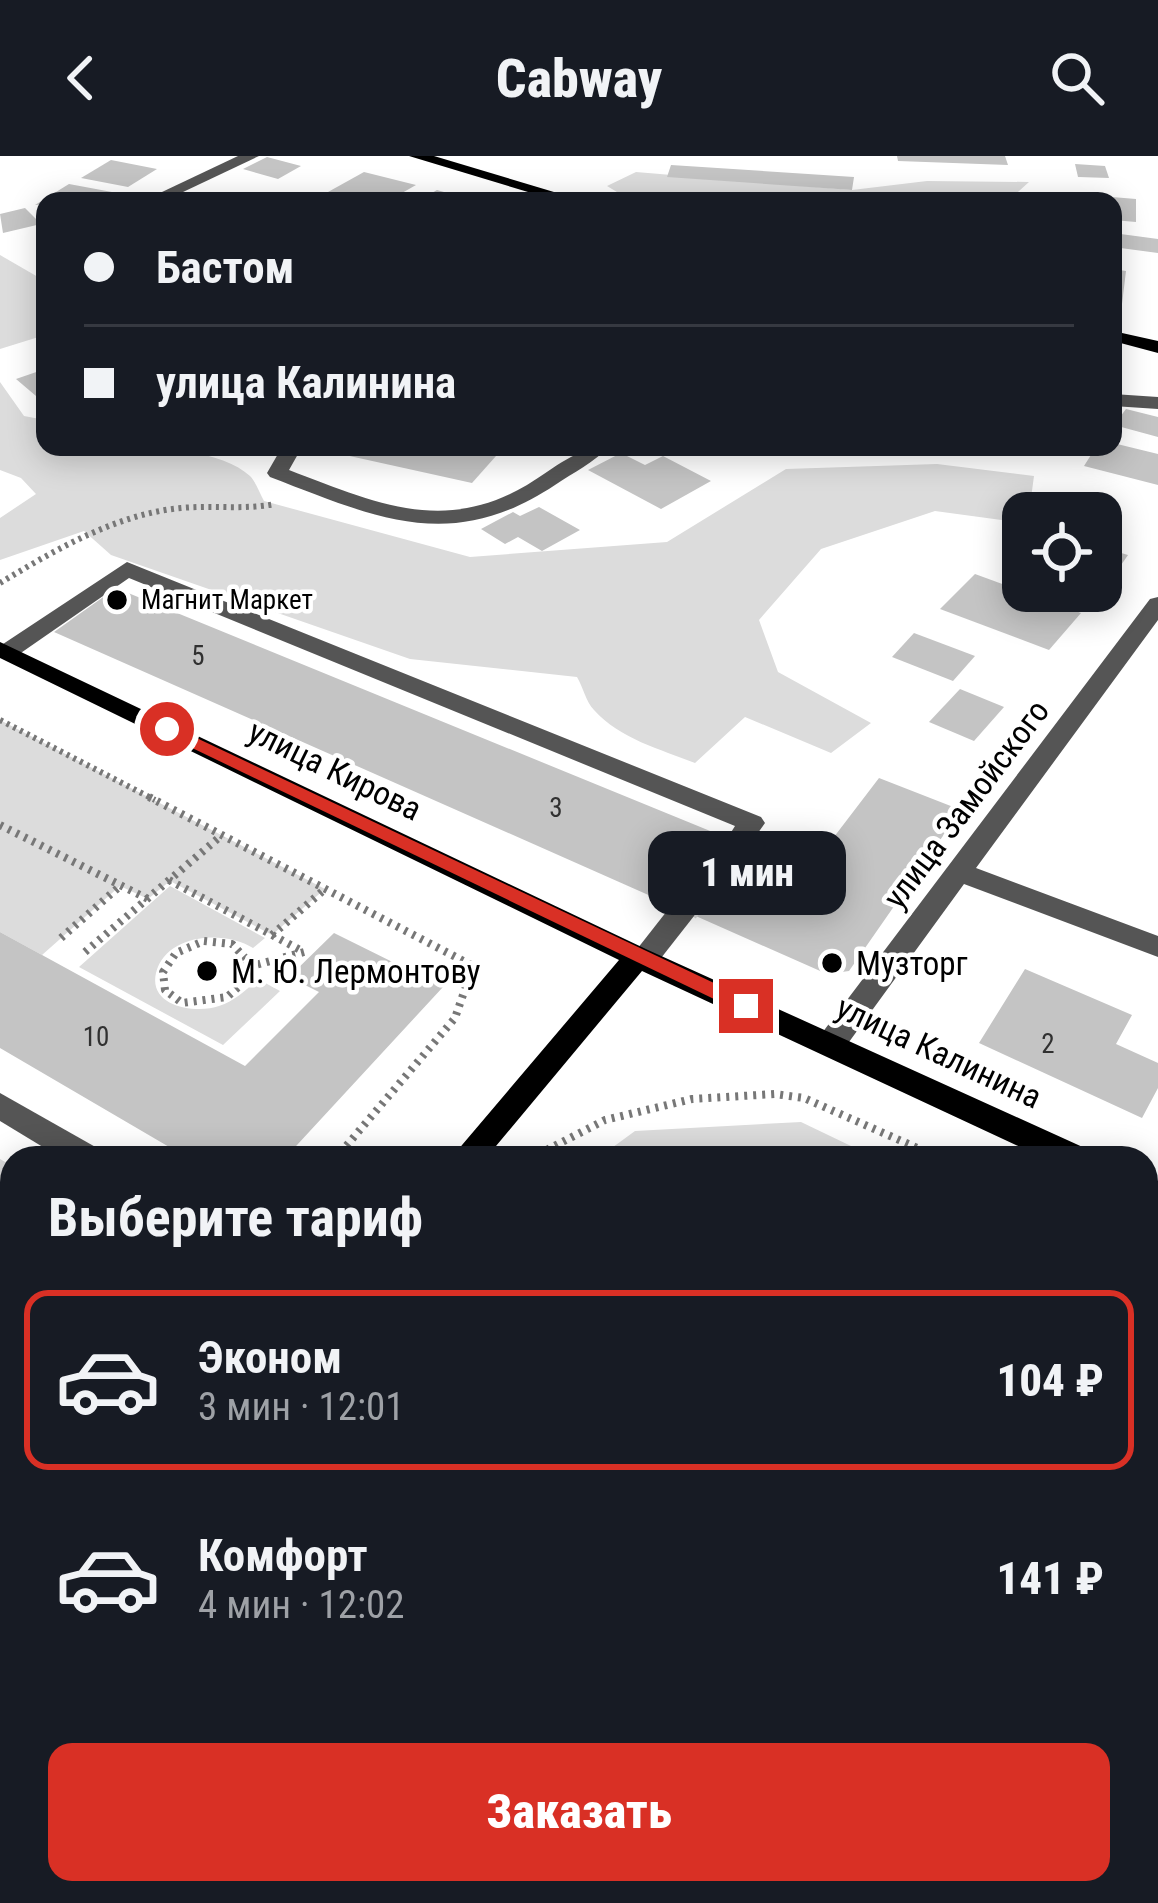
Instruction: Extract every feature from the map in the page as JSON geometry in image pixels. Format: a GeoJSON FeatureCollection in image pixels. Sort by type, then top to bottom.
{"type":"FeatureCollection","features":[{"type":"Feature","properties":{"kind":"main road"},"geometry":{"type":"LineString","coordinates":[[417,156],[544,192]]}},
{"type":"Feature","properties":{"kind":"main road"},"geometry":{"type":"LineString","coordinates":[[1122,338],[1158,347]]}},
{"type":"Feature","properties":{"kind":"main road","name":"улица Кирова"},"geometry":{"type":"LineString","coordinates":[[4,650],[641,958]]}},
{"type":"Feature","properties":{"kind":"main road"},"geometry":{"type":"LineString","coordinates":[[476,1146],[641,958]]}},
{"type":"Feature","properties":{"kind":"main road","name":"улица Калинина"},"geometry":{"type":"LineString","coordinates":[[641,958],[1050,1146]]}},
{"type":"Feature","properties":{"kind":"street"},"geometry":{"type":"LineString","coordinates":[[171,192],[250,156]]}},
{"type":"Feature","properties":{"kind":"street"},"geometry":{"type":"LineString","coordinates":[[1122,401],[1158,403]]}},
{"type":"Feature","properties":{"kind":"street"},"geometry":{"type":"LineString","coordinates":[[287,456],[277,473],[356,502],[448,520],[470,518],[507,504],[584,456]]}},
{"type":"Feature","properties":{"kind":"street"},"geometry":{"type":"LineString","coordinates":[[4,650],[127,569],[752,823],[737,842]]}},
{"type":"Feature","properties":{"kind":"street","name":"улица Замойского"},"geometry":{"type":"LineString","coordinates":[[830,1045],[1158,604]]}},
{"type":"Feature","properties":{"kind":"street"},"geometry":{"type":"LineString","coordinates":[[961,872],[1158,947]]}},
{"type":"Feature","properties":{"kind":"street"},"geometry":{"type":"LineString","coordinates":[[641,958],[684,910]]}},
{"type":"Feature","properties":{"kind":"street"},"geometry":{"type":"LineString","coordinates":[[0,1106],[68,1146]]}},
{"type":"Feature","properties":{"kind":"path"},"geometry":{"type":"LineString","coordinates":[[0,583],[53,549],[110,526],[177,508],[242,512],[323,490]]}},
{"type":"Feature","properties":{"kind":"path"},"geometry":{"type":"LineString","coordinates":[[0,720],[473,966],[455,1018],[346,1146]]}},
{"type":"Feature","properties":{"kind":"path"},"geometry":{"type":"LineString","coordinates":[[0,825],[148,899]]}},
{"type":"Feature","properties":{"kind":"path"},"geometry":{"type":"LineString","coordinates":[[85,952],[222,836]]}},
{"type":"Feature","properties":{"kind":"path"},"geometry":{"type":"LineString","coordinates":[[169,880],[304,952],[248,967]]}},
{"type":"Feature","properties":{"kind":"path"},"geometry":{"type":"LineString","coordinates":[[61,938],[120,886]]}},
{"type":"Feature","properties":{"kind":"path"},"geometry":{"type":"LineString","coordinates":[[272,935],[325,889]]}},
{"type":"Feature","properties":{"kind":"path"},"geometry":{"type":"LineString","coordinates":[[204,941],[232,944],[242,951],[248,967],[245,983],[236,993],[207,1004],[182,1003],[161,981],[176,952],[204,941]]}},
{"type":"Feature","properties":{"kind":"path"},"geometry":{"type":"LineString","coordinates":[[554,1146],[605,1120],[692,1099],[775,1094],[804,1098],[913,1146]]}},
{"type":"Feature","properties":{"kind":"shaded area"},"geometry":{"type":"Polygon","coordinates":[[[636,172],[852,190],[927,181],[1029,182],[1018,192],[617,192],[607,186],[636,172]]]}},
{"type":"Feature","properties":{"kind":"shaded area"},"geometry":{"type":"Polygon","coordinates":[[[0,255],[36,276],[36,338],[0,349],[0,255]]]}},
{"type":"Feature","properties":{"kind":"shaded area"},"geometry":{"type":"Polygon","coordinates":[[[0,382],[24,416],[36,418],[36,456],[208,456],[250,476],[264,501],[470,557],[667,542],[786,469],[937,464],[1034,476],[1032,492],[1002,492],[1002,520],[935,511],[821,549],[759,620],[778,672],[871,723],[831,753],[745,717],[695,763],[616,729],[591,707],[577,677],[410,659],[111,555],[84,531],[0,560],[0,518],[36,494],[21,478],[0,470],[0,382]]]}},
{"type":"Feature","properties":{"kind":"shaded area"},"geometry":{"type":"Polygon","coordinates":[[[0,720],[325,889],[272,935],[170,881],[148,899],[120,886],[42,955],[0,932],[0,720]]]}},
{"type":"Feature","properties":{"kind":"shaded area"},"geometry":{"type":"Polygon","coordinates":[[[170,886],[265,938],[253,948],[213,937],[184,943],[171,950],[156,973],[159,994],[187,1008],[225,1004],[258,979],[280,991],[223,1045],[79,967],[170,886]]]}},
{"type":"Feature","properties":{"kind":"shaded area"},"geometry":{"type":"Polygon","coordinates":[[[801,1122],[851,1146],[614,1146],[635,1131],[801,1122]]]}},
{"type":"Feature","properties":{"kind":"building"},"geometry":{"type":"Polygon","coordinates":[[[897,156],[1005,156],[1008,165],[898,161],[897,156]]]}},
{"type":"Feature","properties":{"kind":"building"},"geometry":{"type":"Polygon","coordinates":[[[267,157],[301,166],[278,179],[243,169],[267,157]]]}},
{"type":"Feature","properties":{"kind":"building"},"geometry":{"type":"Polygon","coordinates":[[[111,160],[157,169],[128,187],[81,178],[111,160]]]}},
{"type":"Feature","properties":{"kind":"building"},"geometry":{"type":"Polygon","coordinates":[[[1075,164],[1105,166],[1109,178],[1078,177],[1075,164]]]}},
{"type":"Feature","properties":{"kind":"building"},"geometry":{"type":"Polygon","coordinates":[[[671,165],[854,177],[852,190],[667,177],[671,165]]]}},
{"type":"Feature","properties":{"kind":"building"},"geometry":{"type":"Polygon","coordinates":[[[364,172],[416,185],[404,192],[328,192],[364,172]]]}},
{"type":"Feature","properties":{"kind":"building"},"geometry":{"type":"Polygon","coordinates":[[[69,184],[112,192],[56,192],[69,184]]]}},
{"type":"Feature","properties":{"kind":"building"},"geometry":{"type":"Polygon","coordinates":[[[1122,198],[1136,199],[1136,222],[1122,221],[1122,198]]]}},
{"type":"Feature","properties":{"kind":"building"},"geometry":{"type":"Polygon","coordinates":[[[25,208],[36,225],[3,233],[0,214],[25,208]]]}},
{"type":"Feature","properties":{"kind":"building"},"geometry":{"type":"Polygon","coordinates":[[[1122,234],[1158,239],[1158,253],[1122,248],[1122,234]]]}},
{"type":"Feature","properties":{"kind":"building"},"geometry":{"type":"Polygon","coordinates":[[[36,372],[36,396],[16,379],[36,372]]]}},
{"type":"Feature","properties":{"kind":"building"},"geometry":{"type":"Polygon","coordinates":[[[1126,409],[1158,417],[1158,437],[1122,427],[1126,409]]]}},
{"type":"Feature","properties":{"kind":"building"},"geometry":{"type":"Polygon","coordinates":[[[1122,445],[1158,454],[1158,485],[1084,466],[1090,456],[1122,456],[1122,445]]]}},
{"type":"Feature","properties":{"kind":"building"},"geometry":{"type":"Polygon","coordinates":[[[350,456],[496,456],[472,483],[350,456]]]}},
{"type":"Feature","properties":{"kind":"building"},"geometry":{"type":"Polygon","coordinates":[[[615,456],[645,465],[663,456],[711,481],[661,509],[588,470],[615,456]]]}},
{"type":"Feature","properties":{"kind":"building"},"geometry":{"type":"Polygon","coordinates":[[[539,507],[580,530],[542,551],[518,537],[505,544],[481,529],[513,512],[520,516],[539,507]]]}},
{"type":"Feature","properties":{"kind":"building"},"geometry":{"type":"Polygon","coordinates":[[[975,574],[1002,584],[1002,612],[1081,613],[1049,650],[940,609],[975,574]]]}},
{"type":"Feature","properties":{"kind":"building"},"geometry":{"type":"Polygon","coordinates":[[[116,588],[808,871],[879,778],[961,810],[849,971],[827,974],[54,632],[116,588]]]}},
{"type":"Feature","properties":{"kind":"building"},"geometry":{"type":"Polygon","coordinates":[[[914,633],[975,656],[953,681],[892,657],[914,633]]]}},
{"type":"Feature","properties":{"kind":"building"},"geometry":{"type":"Polygon","coordinates":[[[960,689],[1004,707],[974,741],[929,722],[960,689]]]}},
{"type":"Feature","properties":{"kind":"building"},"geometry":{"type":"Polygon","coordinates":[[[0,932],[245,1066],[319,992],[289,977],[334,933],[443,987],[296,1146],[167,1146],[0,1048],[0,932]]]}},
{"type":"Feature","properties":{"kind":"building"},"geometry":{"type":"Polygon","coordinates":[[[1025,969],[1132,1015],[1116,1044],[1158,1063],[1158,1088],[1142,1118],[979,1043],[1025,969]]]}},
{"type":"Feature","properties":{"kind":"tunnel"},"geometry":{"type":"LineString","coordinates":[[684,909],[738,842]]}},
{"type":"Feature","properties":{"kind":"place","name":"Магнит Маркет"},"geometry":{"type":"Point","coordinates":[117,600]}},
{"type":"Feature","properties":{"kind":"place","name":"Музторг"},"geometry":{"type":"Point","coordinates":[832,963]}},
{"type":"Feature","properties":{"kind":"place","name":"М. Ю. Лермонтову"},"geometry":{"type":"Point","coordinates":[207,971]}},
{"type":"Feature","properties":{"kind":"route"},"geometry":{"type":"LineString","coordinates":[[167,729],[746,1006]]}}]}
